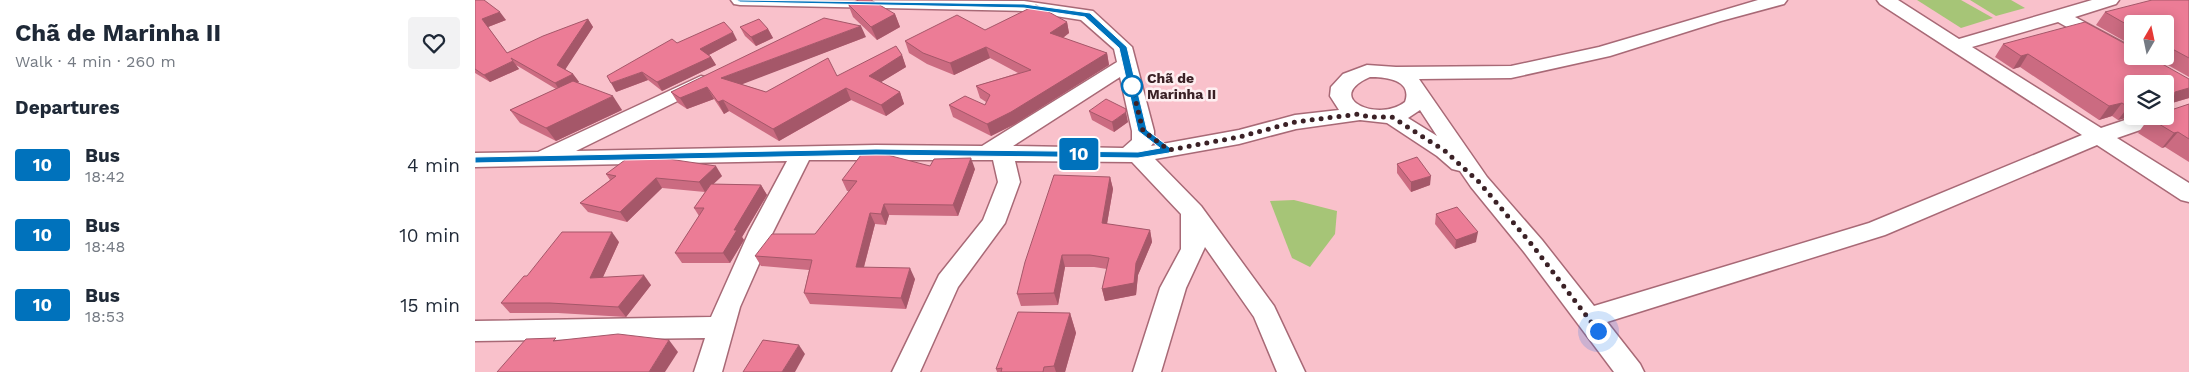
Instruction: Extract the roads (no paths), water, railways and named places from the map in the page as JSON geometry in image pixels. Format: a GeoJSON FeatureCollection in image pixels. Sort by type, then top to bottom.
{"type":"FeatureCollection","features":[{"type":"Feature","properties":{"kind":"street"},"geometry":{"type":"LineString","coordinates":[[740,0],[1024,6],[1087,15],[1123,47],[1143,131],[1143,142],[1133,155]]}},
{"type":"Feature","properties":{"kind":"street"},"geometry":{"type":"LineString","coordinates":[[1418,92],[1413,108],[1392,117],[1369,117],[1347,108],[1341,99],[1340,90],[1345,82],[1354,75],[1367,71],[1382,70],[1396,73],[1511,72],[1603,52],[1715,17],[1778,0]]}},
{"type":"Feature","properties":{"kind":"street"},"geometry":{"type":"LineString","coordinates":[[1886,0],[2189,194]]}},
{"type":"Feature","properties":{"kind":"street"},"geometry":{"type":"LineString","coordinates":[[1957,46],[2110,0]]}},
{"type":"Feature","properties":{"kind":"street"},"geometry":{"type":"LineString","coordinates":[[826,22],[865,3]]}},
{"type":"Feature","properties":{"kind":"street"},"geometry":{"type":"LineString","coordinates":[[2060,16],[2124,51]]}},
{"type":"Feature","properties":{"kind":"street"},"geometry":{"type":"LineString","coordinates":[[995,153],[1127,64]]}},
{"type":"Feature","properties":{"kind":"street"},"geometry":{"type":"LineString","coordinates":[[539,159],[719,73]]}},
{"type":"Feature","properties":{"kind":"street"},"geometry":{"type":"LineString","coordinates":[[1396,73],[1414,84],[1479,182],[1533,246],[1630,372]]}},
{"type":"Feature","properties":{"kind":"street"},"geometry":{"type":"LineString","coordinates":[[475,160],[801,154],[995,153],[1133,155],[1239,137],[1295,122],[1359,114]]}},
{"type":"Feature","properties":{"kind":"street"},"geometry":{"type":"LineString","coordinates":[[1392,117],[1445,151],[1479,182]]}},
{"type":"Feature","properties":{"kind":"street"},"geometry":{"type":"LineString","coordinates":[[1588,318],[1877,229],[2100,136],[2132,125]]}},
{"type":"Feature","properties":{"kind":"street"},"geometry":{"type":"LineString","coordinates":[[1143,131],[1169,150]]}},
{"type":"Feature","properties":{"kind":"street"},"geometry":{"type":"LineString","coordinates":[[906,372],[948,282],[993,223],[1009,182],[995,153]]}},
{"type":"Feature","properties":{"kind":"street"},"geometry":{"type":"LineString","coordinates":[[708,372],[727,307],[761,232],[801,154]]}},
{"type":"Feature","properties":{"kind":"street"},"geometry":{"type":"LineString","coordinates":[[1133,155],[1193,212],[1265,313],[1291,372]]}},
{"type":"Feature","properties":{"kind":"street"},"geometry":{"type":"LineString","coordinates":[[1147,372],[1173,288],[1193,249],[1193,212]]}},
{"type":"Feature","properties":{"kind":"street"},"geometry":{"type":"LineString","coordinates":[[475,331],[721,327]]}},
{"type":"Feature","properties":{"kind":"place","name":"Chã de Marinha II"},"geometry":{"type":"Point","coordinates":[1132,86]}}]}
